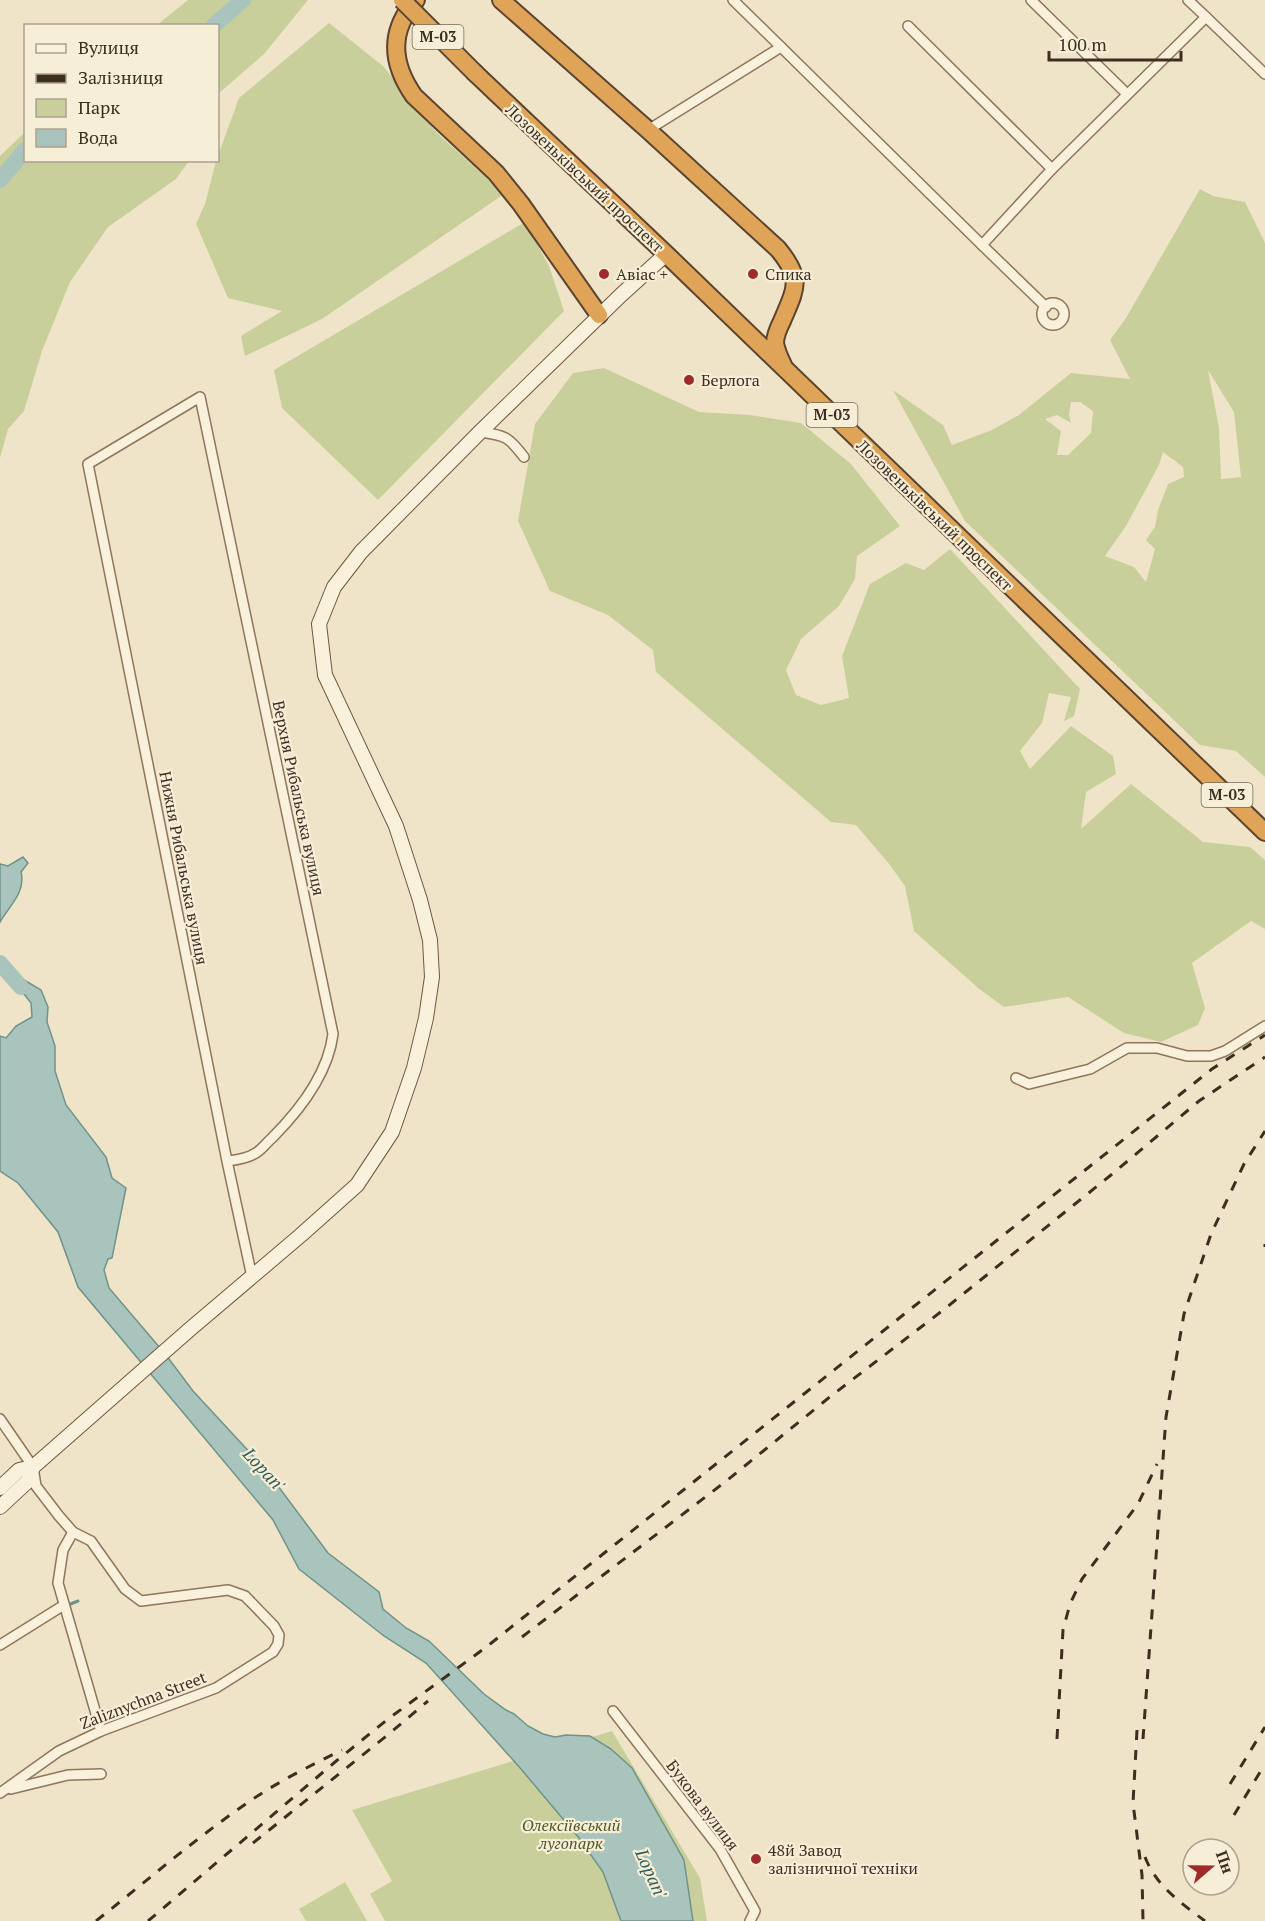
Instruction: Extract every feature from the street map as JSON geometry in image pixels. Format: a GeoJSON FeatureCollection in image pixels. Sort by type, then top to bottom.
{"type":"FeatureCollection","features":[{"type":"Feature","properties":{"kind":"highway","name":"Лозовеньківський проспект"},"geometry":{"type":"LineString","coordinates":[[402,0],[475,73],[666,254],[1265,832]]}},
{"type":"Feature","properties":{"kind":"highway"},"geometry":{"type":"LineString","coordinates":[[416,0],[405,13],[396,41],[398,63],[405,84],[414,96],[496,174],[521,204],[599,315]]}},
{"type":"Feature","properties":{"kind":"highway"},"geometry":{"type":"LineString","coordinates":[[501,0],[778,249],[795,275],[795,288],[779,328],[776,343],[784,369]]}},
{"type":"Feature","properties":{"kind":"street"},"geometry":{"type":"LineString","coordinates":[[733,0],[1046,307]]}},
{"type":"Feature","properties":{"kind":"street"},"geometry":{"type":"LineString","coordinates":[[1031,0],[1127,94]]}},
{"type":"Feature","properties":{"kind":"street"},"geometry":{"type":"LineString","coordinates":[[1188,0],[1265,74]]}},
{"type":"Feature","properties":{"kind":"street"},"geometry":{"type":"LineString","coordinates":[[981,245],[1052,169],[1206,17]]}},
{"type":"Feature","properties":{"kind":"street"},"geometry":{"type":"LineString","coordinates":[[908,26],[1052,169]]}},
{"type":"Feature","properties":{"kind":"street"},"geometry":{"type":"LineString","coordinates":[[648,130],[781,47]]}},
{"type":"Feature","properties":{"kind":"street"},"geometry":{"type":"LineString","coordinates":[[0,1507],[28,1481],[33,1467],[357,1185],[392,1132],[414,1068],[426,1018],[432,977],[430,940],[420,900],[396,826],[325,675],[319,624],[334,587],[361,552],[599,315],[666,254]]}},
{"type":"Feature","properties":{"kind":"street","name":"Нижня Рибальська вулиця"},"geometry":{"type":"LineString","coordinates":[[200,397],[88,464],[252,1277]]}},
{"type":"Feature","properties":{"kind":"street","name":"Верхня Рибальська вулиця"},"geometry":{"type":"LineString","coordinates":[[200,397],[333,1034],[331,1050],[308,1096],[256,1154],[244,1159],[227,1161]]}},
{"type":"Feature","properties":{"kind":"street"},"geometry":{"type":"LineString","coordinates":[[480,432],[498,434],[512,440],[524,457]]}},
{"type":"Feature","properties":{"kind":"street"},"geometry":{"type":"LineString","coordinates":[[1016,1078],[1029,1084],[1090,1069],[1127,1048],[1158,1048],[1187,1056],[1211,1056],[1225,1051],[1265,1026]]}},
{"type":"Feature","properties":{"kind":"street"},"geometry":{"type":"LineString","coordinates":[[0,1419],[33,1467],[36,1486],[73,1532],[63,1550],[58,1583],[101,1731]]}},
{"type":"Feature","properties":{"kind":"street"},"geometry":{"type":"LineString","coordinates":[[0,1488],[19,1470],[33,1467]]}},
{"type":"Feature","properties":{"kind":"street","name":"Zaliznychna Street"},"geometry":{"type":"LineString","coordinates":[[3,1791],[59,1751],[101,1731],[216,1688],[273,1652],[278,1644],[279,1635],[274,1626],[245,1596],[228,1590],[141,1600],[125,1589],[91,1542],[73,1532]]}},
{"type":"Feature","properties":{"kind":"street"},"geometry":{"type":"LineString","coordinates":[[0,1646],[64,1608]]}},
{"type":"Feature","properties":{"kind":"street","name":"Букова вулиця"},"geometry":{"type":"LineString","coordinates":[[613,1712],[720,1849],[755,1911],[750,1921]]}},
{"type":"Feature","properties":{"kind":"street"},"geometry":{"type":"LineString","coordinates":[[3,1791],[68,1775],[101,1774]]}},
{"type":"Feature","properties":{"kind":"green space"},"geometry":{"type":"Polygon","coordinates":[[[188,0],[308,0],[264,54],[219,93],[219,24],[158,24],[188,0]]]}},
{"type":"Feature","properties":{"kind":"green space"},"geometry":{"type":"Polygon","coordinates":[[[329,23],[383,66],[437,133],[504,194],[322,319],[245,356],[241,336],[282,311],[228,298],[196,224],[205,204],[216,162],[219,162],[219,153],[239,98],[329,23]]]}},
{"type":"Feature","properties":{"kind":"green space"},"geometry":{"type":"Polygon","coordinates":[[[24,133],[24,162],[188,162],[176,179],[108,227],[70,282],[42,351],[24,411],[8,429],[0,458],[0,156],[24,133]]]}},
{"type":"Feature","properties":{"kind":"green space"},"geometry":{"type":"Polygon","coordinates":[[[1200,189],[1213,196],[1245,202],[1265,243],[1265,777],[1236,751],[1200,745],[965,521],[893,390],[943,425],[952,445],[992,430],[1019,415],[1071,373],[1130,379],[1110,340],[1126,318],[1200,189]],[[1208,370],[1219,428],[1221,479],[1241,477],[1234,412],[1208,370]],[[1071,402],[1069,414],[1071,423],[1057,415],[1045,419],[1061,431],[1057,455],[1068,455],[1091,433],[1093,411],[1080,402],[1071,402]],[[1163,452],[1159,465],[1126,526],[1105,556],[1134,567],[1146,582],[1155,549],[1146,540],[1155,527],[1158,510],[1168,484],[1184,477],[1183,467],[1163,452]]]}},
{"type":"Feature","properties":{"kind":"green space"},"geometry":{"type":"Polygon","coordinates":[[[525,222],[549,266],[564,311],[378,500],[282,408],[274,370],[525,222]]]}},
{"type":"Feature","properties":{"kind":"green space"},"geometry":{"type":"Polygon","coordinates":[[[604,368],[699,412],[750,415],[801,423],[851,464],[900,526],[857,556],[855,579],[839,606],[801,639],[786,670],[796,695],[821,705],[849,698],[842,656],[870,584],[906,563],[924,570],[950,549],[1080,689],[1074,716],[1064,721],[1071,697],[1049,693],[1042,723],[1020,751],[1030,769],[1071,726],[1113,756],[1116,774],[1086,792],[1081,829],[1131,784],[1203,842],[1250,847],[1265,860],[1265,929],[1251,921],[1192,963],[1205,1008],[1198,1025],[1161,1042],[1124,1033],[1068,997],[1004,1007],[978,988],[914,931],[905,886],[856,825],[831,822],[656,672],[653,650],[608,615],[550,591],[518,521],[535,424],[573,373],[604,368]]]}},
{"type":"Feature","properties":{"kind":"green space","name":"Олексіївський лугопарк"},"geometry":{"type":"Polygon","coordinates":[[[612,1731],[700,1878],[707,1921],[385,1921],[370,1894],[392,1881],[352,1810],[612,1731]]]}},
{"type":"Feature","properties":{"kind":"green space"},"geometry":{"type":"Polygon","coordinates":[[[345,1882],[367,1921],[306,1921],[299,1909],[345,1882]]]}},
{"type":"Feature","properties":{"kind":"water"},"geometry":{"type":"Polygon","coordinates":[[[23,857],[28,863],[21,872],[19,892],[0,922],[0,864],[8,866],[23,857]]]}},
{"type":"Feature","properties":{"kind":"water"},"geometry":{"type":"Polygon","coordinates":[[[4,968],[41,990],[48,1007],[47,1022],[55,1046],[55,1071],[66,1105],[106,1157],[112,1178],[126,1188],[112,1258],[108,1259],[104,1270],[109,1288],[166,1355],[193,1391],[266,1470],[328,1553],[379,1592],[383,1609],[406,1628],[429,1641],[484,1694],[528,1726],[555,1737],[590,1736],[611,1749],[632,1768],[684,1860],[693,1921],[621,1921],[603,1872],[579,1838],[521,1769],[426,1663],[384,1636],[299,1569],[273,1520],[78,1287],[58,1232],[18,1183],[0,1171],[0,1036],[6,1038],[16,1026],[32,1017],[31,1003],[4,968]]]}},
{"type":"Feature","properties":{"kind":"waterway","name":"Lopan'"},"geometry":{"type":"LineString","coordinates":[[215,24],[243,0]]}},
{"type":"Feature","properties":{"kind":"waterway","name":"Lopan'"},"geometry":{"type":"LineString","coordinates":[[0,180],[24,151]]}},
{"type":"Feature","properties":{"kind":"waterway","name":"Lopan'"},"geometry":{"type":"LineString","coordinates":[[0,963],[21,987]]}},
{"type":"Feature","properties":{"kind":"waterway"},"geometry":{"type":"LineString","coordinates":[[68,1605],[78,1601]]}},
{"type":"Feature","properties":{"kind":"railway"},"geometry":{"type":"LineString","coordinates":[[148,1921],[388,1719],[485,1648],[1212,1069],[1265,1035]]}},
{"type":"Feature","properties":{"kind":"railway"},"geometry":{"type":"LineString","coordinates":[[522,1637],[725,1482],[831,1396],[942,1311],[1199,1101],[1265,1057]]}},
{"type":"Feature","properties":{"kind":"railway"},"geometry":{"type":"LineString","coordinates":[[1143,1739],[1166,1417],[1184,1314],[1211,1234],[1244,1164],[1265,1131]]}},
{"type":"Feature","properties":{"kind":"railway"},"geometry":{"type":"LineString","coordinates":[[1057,1739],[1063,1630],[1070,1604],[1082,1579],[1138,1504],[1157,1464]]}},
{"type":"Feature","properties":{"kind":"railway"},"geometry":{"type":"LineString","coordinates":[[253,1843],[428,1701]]}},
{"type":"Feature","properties":{"kind":"railway"},"geometry":{"type":"LineString","coordinates":[[1230,1784],[1265,1727]]}},
{"type":"Feature","properties":{"kind":"railway"},"geometry":{"type":"LineString","coordinates":[[1137,1730],[1133,1803],[1142,1875],[1143,1921]]}},
{"type":"Feature","properties":{"kind":"railway"},"geometry":{"type":"LineString","coordinates":[[96,1921],[193,1843],[253,1799],[342,1750]]}},
{"type":"Feature","properties":{"kind":"railway"},"geometry":{"type":"LineString","coordinates":[[1234,1815],[1265,1764]]}},
{"type":"Feature","properties":{"kind":"railway"},"geometry":{"type":"LineString","coordinates":[[1145,1857],[1162,1885],[1205,1921]]}},
{"type":"Feature","properties":{"kind":"place","name":"Авiас +"},"geometry":{"type":"Point","coordinates":[604,274]}},
{"type":"Feature","properties":{"kind":"place","name":"Спика"},"geometry":{"type":"Point","coordinates":[753,274]}},
{"type":"Feature","properties":{"kind":"place","name":"Берлога"},"geometry":{"type":"Point","coordinates":[689,380]}},
{"type":"Feature","properties":{"kind":"place","name":"48й Завод залізничної техніки"},"geometry":{"type":"Point","coordinates":[756,1859]}}]}
